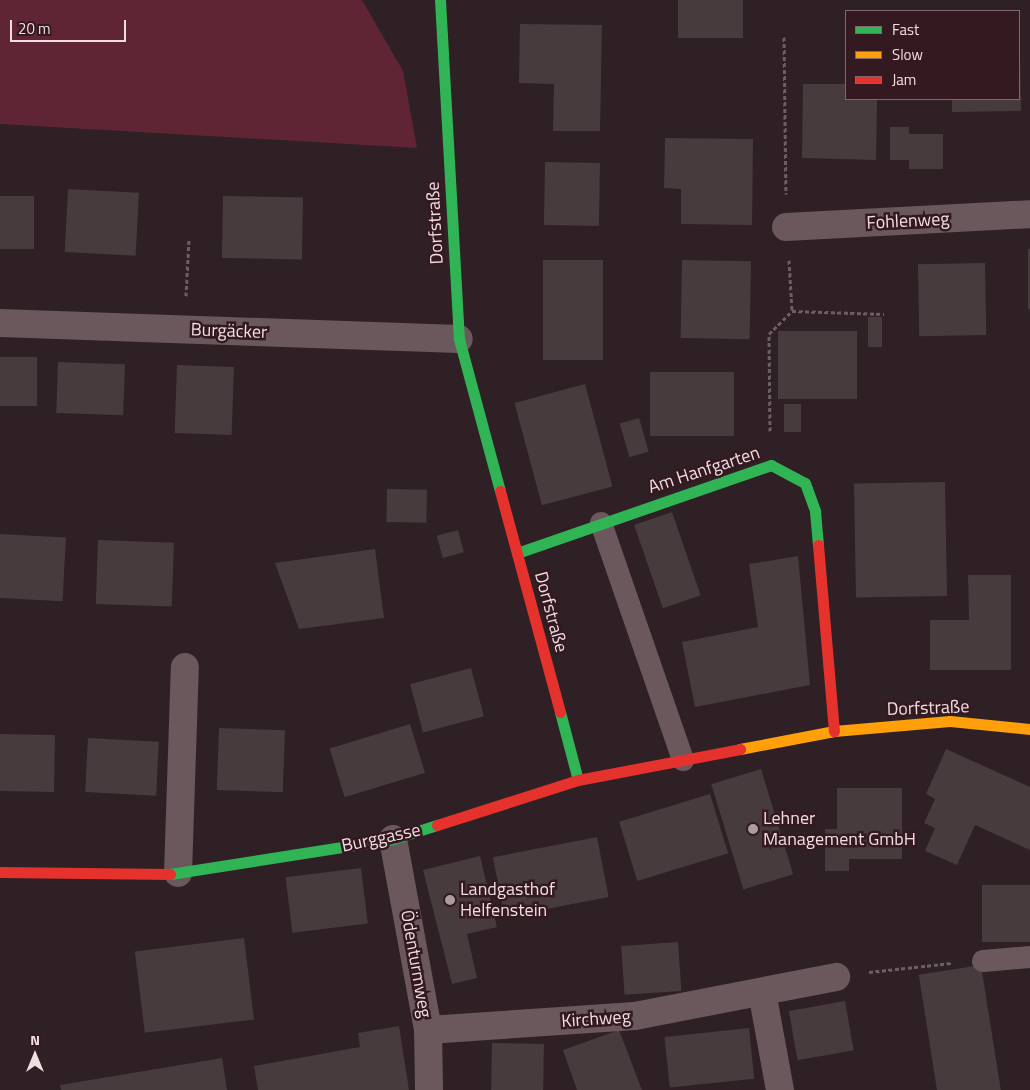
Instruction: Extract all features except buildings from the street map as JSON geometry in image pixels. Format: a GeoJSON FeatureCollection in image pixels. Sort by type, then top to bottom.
{"type":"FeatureCollection","features":[{"type":"Feature","properties":{"kind":"street","name":"Dorfstraße"},"geometry":{"type":"LineString","coordinates":[[440,0],[459,339],[578,780],[834,731],[950,721],[1030,729]]}},
{"type":"Feature","properties":{"kind":"street","name":"Fohlenweg"},"geometry":{"type":"LineString","coordinates":[[786,227],[1030,214]]}},
{"type":"Feature","properties":{"kind":"street","name":"Burgäcker"},"geometry":{"type":"LineString","coordinates":[[0,323],[459,339]]}},
{"type":"Feature","properties":{"kind":"street","name":"Am Hanfgarten"},"geometry":{"type":"LineString","coordinates":[[517,553],[771,465],[805,483],[815,510],[834,731]]}},
{"type":"Feature","properties":{"kind":"street"},"geometry":{"type":"LineString","coordinates":[[178,873],[185,667]]}},
{"type":"Feature","properties":{"kind":"street","name":"Burggasse"},"geometry":{"type":"LineString","coordinates":[[0,872],[178,873],[394,839],[578,780]]}},
{"type":"Feature","properties":{"kind":"street","name":"Ödenturmweg"},"geometry":{"type":"LineString","coordinates":[[394,839],[428,1030],[429,1090]]}},
{"type":"Feature","properties":{"kind":"street","name":"Kirchweg"},"geometry":{"type":"LineString","coordinates":[[428,1030],[635,1016],[836,978]]}},
{"type":"Feature","properties":{"kind":"street"},"geometry":{"type":"LineString","coordinates":[[762,992],[780,1090]]}},
{"type":"Feature","properties":{"kind":"lane"},"geometry":{"type":"LineString","coordinates":[[601,523],[683,760]]}},
{"type":"Feature","properties":{"kind":"lane"},"geometry":{"type":"LineString","coordinates":[[983,961],[1030,957]]}},
{"type":"Feature","properties":{"kind":"path"},"geometry":{"type":"LineString","coordinates":[[784,37],[786,227],[792,311]]}},
{"type":"Feature","properties":{"kind":"path"},"geometry":{"type":"LineString","coordinates":[[184,329],[189,238]]}},
{"type":"Feature","properties":{"kind":"path"},"geometry":{"type":"LineString","coordinates":[[771,465],[769,334],[792,311],[884,314]]}},
{"type":"Feature","properties":{"kind":"path"},"geometry":{"type":"LineString","coordinates":[[836,978],[983,961]]}},
{"type":"Feature","properties":{"kind":"shaded area"},"geometry":{"type":"Polygon","coordinates":[[[0,0],[362,0],[403,71],[417,148],[0,124],[0,0]]]}},
{"type":"Feature","properties":{"kind":"traffic: fast"},"geometry":{"type":"LineString","coordinates":[[440,0],[459,339],[500,491]]}},
{"type":"Feature","properties":{"kind":"traffic: fast"},"geometry":{"type":"LineString","coordinates":[[517,553],[771,465],[805,483],[815,511],[818,545]]}},
{"type":"Feature","properties":{"kind":"traffic: fast"},"geometry":{"type":"LineString","coordinates":[[560,712],[578,780]]}},
{"type":"Feature","properties":{"kind":"traffic: fast"},"geometry":{"type":"LineString","coordinates":[[170,874],[393,839],[437,825]]}},
{"type":"Feature","properties":{"kind":"traffic: slow"},"geometry":{"type":"LineString","coordinates":[[740,749],[834,731],[950,721],[1030,729]]}},
{"type":"Feature","properties":{"kind":"traffic: jam"},"geometry":{"type":"LineString","coordinates":[[500,491],[560,712]]}},
{"type":"Feature","properties":{"kind":"traffic: jam"},"geometry":{"type":"LineString","coordinates":[[818,545],[834,731]]}},
{"type":"Feature","properties":{"kind":"traffic: jam"},"geometry":{"type":"LineString","coordinates":[[437,825],[578,780],[740,749]]}},
{"type":"Feature","properties":{"kind":"traffic: jam"},"geometry":{"type":"LineString","coordinates":[[0,872],[170,874]]}},
{"type":"Feature","properties":{"kind":"place","name":"Lehner Management GmbH"},"geometry":{"type":"Point","coordinates":[753,829]}},
{"type":"Feature","properties":{"kind":"place","name":"Landgasthof Helfenstein"},"geometry":{"type":"Point","coordinates":[450,900]}}]}
